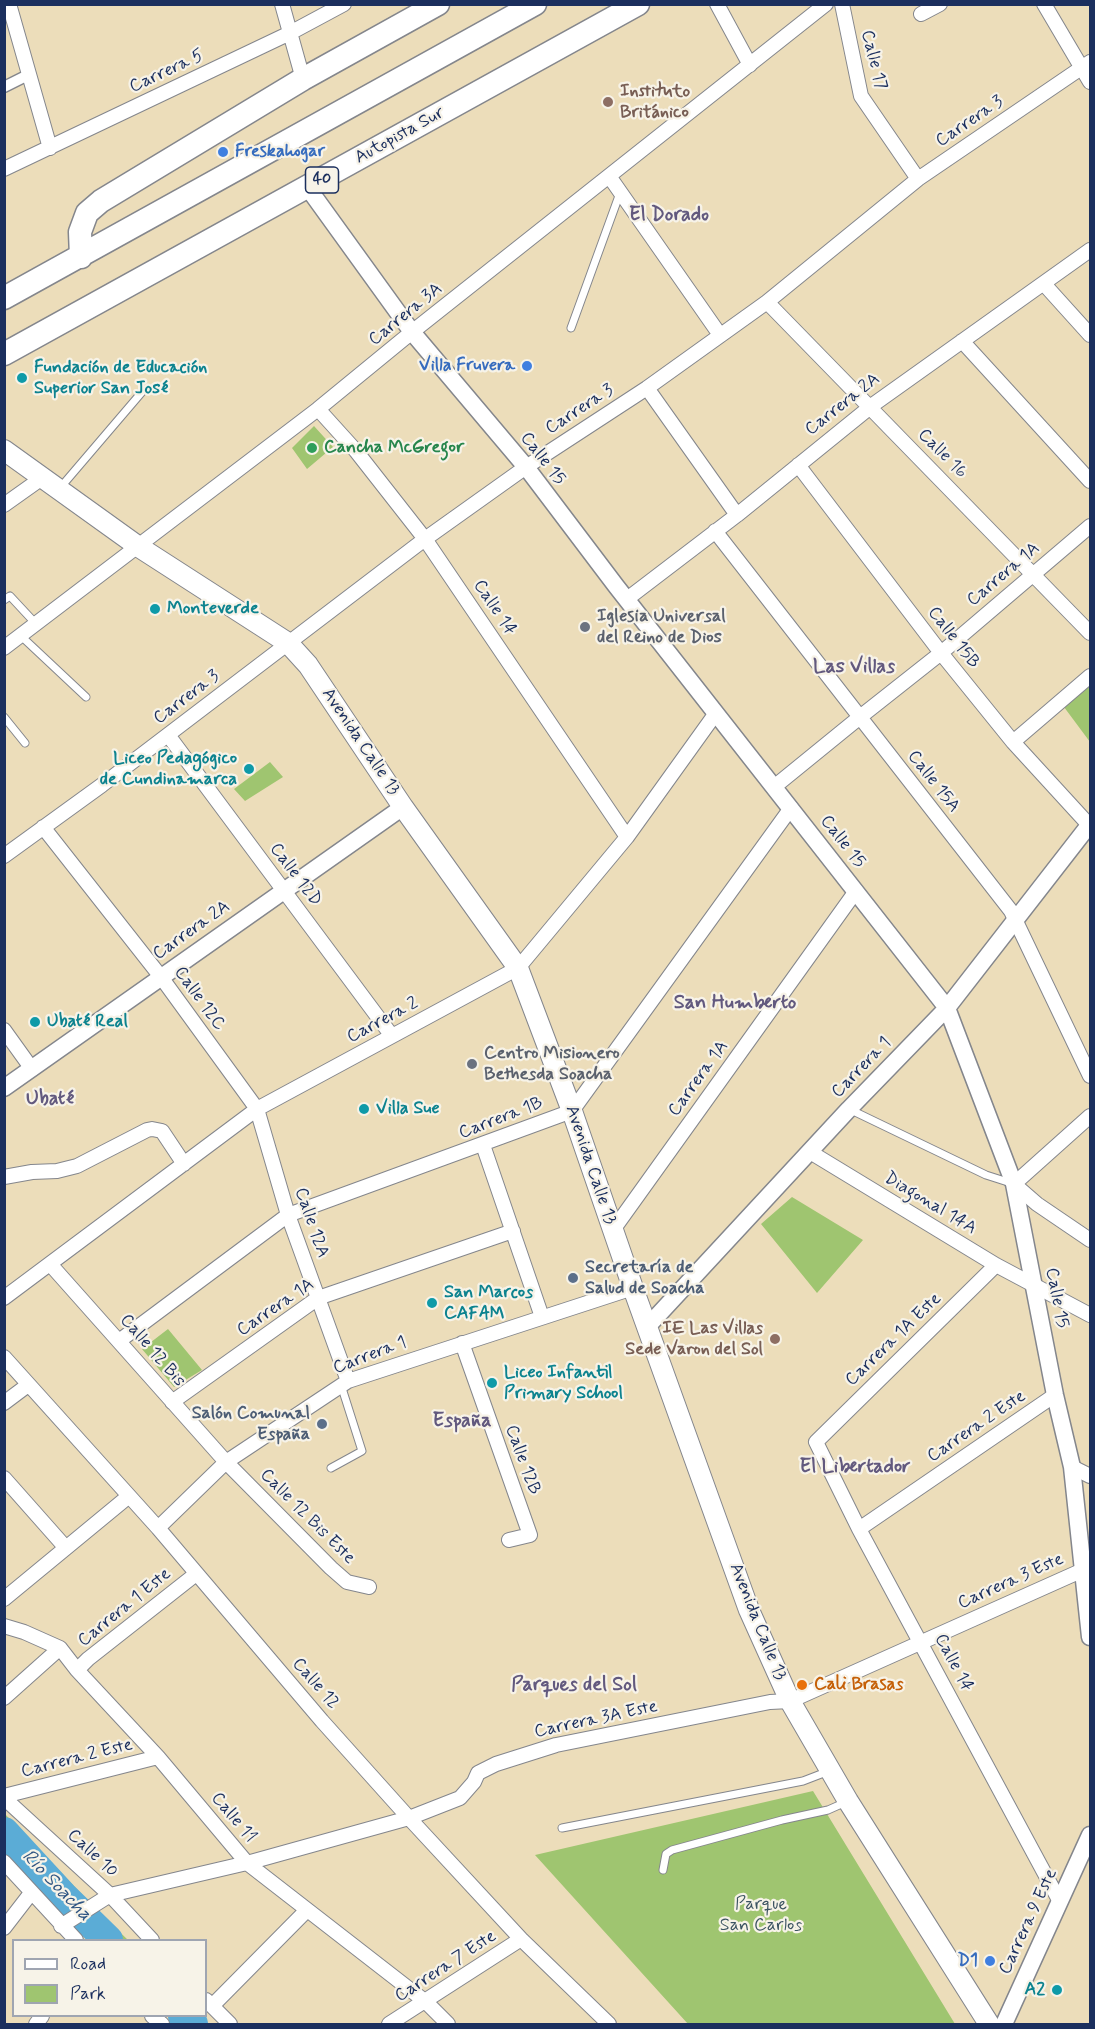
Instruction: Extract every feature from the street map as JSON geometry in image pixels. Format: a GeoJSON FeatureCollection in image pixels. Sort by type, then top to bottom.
{"type":"FeatureCollection","features":[{"type":"Feature","properties":{"kind":"highway"},"geometry":{"type":"LineString","coordinates":[[81,257],[80,232],[87,213],[101,201],[303,79],[438,4]]}},
{"type":"Feature","properties":{"kind":"highway"},"geometry":{"type":"LineString","coordinates":[[4,298],[535,4]]}},
{"type":"Feature","properties":{"kind":"highway","name":"Autopista Sur"},"geometry":{"type":"LineString","coordinates":[[4,354],[638,4]]}},
{"type":"Feature","properties":{"kind":"main road","name":"Avenida Calle 13"},"geometry":{"type":"LineString","coordinates":[[4,450],[139,547],[288,643],[308,665],[403,807],[518,968],[572,1111],[749,1610],[790,1701],[848,1801],[989,2025]]}},
{"type":"Feature","properties":{"kind":"street"},"geometry":{"type":"LineString","coordinates":[[282,4],[303,79]]}},
{"type":"Feature","properties":{"kind":"street","name":"Carrera 5"},"geometry":{"type":"LineString","coordinates":[[4,169],[290,33],[344,4]]}},
{"type":"Feature","properties":{"kind":"street"},"geometry":{"type":"LineString","coordinates":[[717,4],[750,65]]}},
{"type":"Feature","properties":{"kind":"street","name":"Carrera 3A"},"geometry":{"type":"LineString","coordinates":[[4,648],[318,409],[826,4]]}},
{"type":"Feature","properties":{"kind":"street","name":"Calle 17"},"geometry":{"type":"LineString","coordinates":[[842,4],[861,96],[918,179]]}},
{"type":"Feature","properties":{"kind":"street"},"geometry":{"type":"LineString","coordinates":[[921,14],[940,4]]}},
{"type":"Feature","properties":{"kind":"street"},"geometry":{"type":"LineString","coordinates":[[1044,4],[1086,64],[1090,82]]}},
{"type":"Feature","properties":{"kind":"street"},"geometry":{"type":"LineString","coordinates":[[13,10],[28,75],[50,148]]}},
{"type":"Feature","properties":{"kind":"street","name":"Carrera 3"},"geometry":{"type":"LineString","coordinates":[[4,856],[102,785],[425,539],[767,302],[918,179],[1086,64]]}},
{"type":"Feature","properties":{"kind":"street"},"geometry":{"type":"LineString","coordinates":[[4,87],[28,75]]}},
{"type":"Feature","properties":{"kind":"street"},"geometry":{"type":"LineString","coordinates":[[609,176],[720,335]]}},
{"type":"Feature","properties":{"kind":"street","name":"Calle 15"},"geometry":{"type":"LineString","coordinates":[[308,188],[412,332],[525,468],[947,1008],[1014,1184],[1055,1395],[1072,1467],[1090,1637]]}},
{"type":"Feature","properties":{"kind":"street","name":"Carrera 2A"},"geometry":{"type":"LineString","coordinates":[[627,599],[737,515],[870,407],[1089,253]]}},
{"type":"Feature","properties":{"kind":"street"},"geometry":{"type":"LineString","coordinates":[[1044,284],[1090,335]]}},
{"type":"Feature","properties":{"kind":"street","name":"Calle 16"},"geometry":{"type":"LineString","coordinates":[[767,302],[1034,573],[1090,633]]}},
{"type":"Feature","properties":{"kind":"street"},"geometry":{"type":"LineString","coordinates":[[963,341],[1090,481]]}},
{"type":"Feature","properties":{"kind":"street"},"geometry":{"type":"LineString","coordinates":[[646,388],[737,515]]}},
{"type":"Feature","properties":{"kind":"street","name":"Calle 14"},"geometry":{"type":"LineString","coordinates":[[318,409],[356,451],[425,539],[627,837]]}},
{"type":"Feature","properties":{"kind":"street","name":"Calle 15B"},"geometry":{"type":"LineString","coordinates":[[798,465],[1012,742],[1090,824]]}},
{"type":"Feature","properties":{"kind":"street"},"geometry":{"type":"LineString","coordinates":[[4,505],[50,484]]}},
{"type":"Feature","properties":{"kind":"street","name":"Carrera 1A"},"geometry":{"type":"LineString","coordinates":[[774,787],[941,653],[1090,526]]}},
{"type":"Feature","properties":{"kind":"street","name":"Calle 15A"},"geometry":{"type":"LineString","coordinates":[[715,531],[1011,911],[1090,1076]]}},
{"type":"Feature","properties":{"kind":"street"},"geometry":{"type":"LineString","coordinates":[[1012,742],[1090,676]]}},
{"type":"Feature","properties":{"kind":"street","name":"Carrera 2"},"geometry":{"type":"LineString","coordinates":[[4,1298],[256,1109],[518,968],[627,837],[716,713]]}},
{"type":"Feature","properties":{"kind":"street","name":"Calle 12D"},"geometry":{"type":"LineString","coordinates":[[168,735],[392,1036]]}},
{"type":"Feature","properties":{"kind":"street","name":"Carrera 2A"},"geometry":{"type":"LineString","coordinates":[[4,1088],[403,807]]}},
{"type":"Feature","properties":{"kind":"street","name":"Carrera 1B"},"geometry":{"type":"LineString","coordinates":[[119,1341],[288,1215],[572,1111],[791,808]]}},
{"type":"Feature","properties":{"kind":"street","name":"Carrera 1"},"geometry":{"type":"LineString","coordinates":[[647,1327],[849,1109],[947,1008],[1090,824]]}},
{"type":"Feature","properties":{"kind":"street","name":"Calle 12C"},"geometry":{"type":"LineString","coordinates":[[43,827],[161,977],[256,1109]]}},
{"type":"Feature","properties":{"kind":"street","name":"Carrera 1A"},"geometry":{"type":"LineString","coordinates":[[613,1230],[856,891]]}},
{"type":"Feature","properties":{"kind":"street"},"geometry":{"type":"LineString","coordinates":[[4,1030],[32,1069]]}},
{"type":"Feature","properties":{"kind":"street","name":"Calle 12A"},"geometry":{"type":"LineString","coordinates":[[256,1109],[288,1215],[318,1298],[344,1383]]}},
{"type":"Feature","properties":{"kind":"street"},"geometry":{"type":"LineString","coordinates":[[1090,1116],[1014,1184],[1036,1204],[1090,1240]]}},
{"type":"Feature","properties":{"kind":"street"},"geometry":{"type":"LineString","coordinates":[[4,1177],[32,1172],[57,1171],[76,1166],[152,1129],[162,1131],[184,1164]]}},
{"type":"Feature","properties":{"kind":"street"},"geometry":{"type":"LineString","coordinates":[[483,1145],[542,1317]]}},
{"type":"Feature","properties":{"kind":"street","name":"Diagonal 14A"},"geometry":{"type":"LineString","coordinates":[[810,1152],[996,1264],[1090,1315]]}},
{"type":"Feature","properties":{"kind":"street","name":"Carrera 1A"},"geometry":{"type":"LineString","coordinates":[[172,1402],[318,1298],[513,1231]]}},
{"type":"Feature","properties":{"kind":"street","name":"Calle 12 Bis"},"geometry":{"type":"LineString","coordinates":[[50,1264],[226,1462]]}},
{"type":"Feature","properties":{"kind":"street","name":"Carrera 1A Este"},"geometry":{"type":"LineString","coordinates":[[816,1442],[996,1264]]}},
{"type":"Feature","properties":{"kind":"street","name":"Carrera 1"},"geometry":{"type":"LineString","coordinates":[[158,1528],[226,1462],[344,1383],[633,1288]]}},
{"type":"Feature","properties":{"kind":"street","name":"Calle 12B"},"geometry":{"type":"LineString","coordinates":[[462,1343],[530,1535],[509,1540]]}},
{"type":"Feature","properties":{"kind":"street","name":"Calle 12"},"geometry":{"type":"LineString","coordinates":[[4,1357],[158,1528],[322,1721],[409,1818],[521,1939],[609,2025]]}},
{"type":"Feature","properties":{"kind":"street"},"geometry":{"type":"LineString","coordinates":[[4,1403],[28,1385]]}},
{"type":"Feature","properties":{"kind":"street","name":"Carrera 2 Este"},"geometry":{"type":"LineString","coordinates":[[859,1529],[1055,1395]]}},
{"type":"Feature","properties":{"kind":"street","name":"Calle 14"},"geometry":{"type":"LineString","coordinates":[[816,1442],[859,1529],[1059,1900]]}},
{"type":"Feature","properties":{"kind":"street","name":"Calle 12 Bis Este"},"geometry":{"type":"LineString","coordinates":[[226,1462],[347,1582],[369,1587]]}},
{"type":"Feature","properties":{"kind":"street"},"geometry":{"type":"LineString","coordinates":[[1072,1467],[1090,1476]]}},
{"type":"Feature","properties":{"kind":"street"},"geometry":{"type":"LineString","coordinates":[[4,1478],[9,1494],[66,1548]]}},
{"type":"Feature","properties":{"kind":"street"},"geometry":{"type":"LineString","coordinates":[[4,1599],[129,1496]]}},
{"type":"Feature","properties":{"kind":"street","name":"Carrera 3 Este"},"geometry":{"type":"LineString","coordinates":[[790,1701],[1083,1570]]}},
{"type":"Feature","properties":{"kind":"street","name":"Carrera 1 Este"},"geometry":{"type":"LineString","coordinates":[[77,1670],[196,1574]]}},
{"type":"Feature","properties":{"kind":"street","name":"Calle 11"},"geometry":{"type":"LineString","coordinates":[[4,1626],[60,1648],[77,1670],[158,1757],[247,1863],[426,2002],[448,2025]]}},
{"type":"Feature","properties":{"kind":"street","name":"Carrera 1 Este"},"geometry":{"type":"LineString","coordinates":[[4,1698],[60,1648]]}},
{"type":"Feature","properties":{"kind":"street","name":"Carrera 3A Este"},"geometry":{"type":"LineString","coordinates":[[409,1818],[460,1798],[474,1782],[478,1773],[496,1764],[556,1745],[770,1702],[790,1701]]}},
{"type":"Feature","properties":{"kind":"street","name":"Carrera 2 Este"},"geometry":{"type":"LineString","coordinates":[[4,1797],[158,1757]]}},
{"type":"Feature","properties":{"kind":"street","name":"Calle 10"},"geometry":{"type":"LineString","coordinates":[[4,1797],[110,1895],[150,1939]]}},
{"type":"Feature","properties":{"kind":"street"},"geometry":{"type":"LineString","coordinates":[[61,1926],[110,1895],[247,1863],[409,1818]]}},
{"type":"Feature","properties":{"kind":"street","name":"Carrera 9 Este"},"geometry":{"type":"LineString","coordinates":[[1004,2025],[1090,1835]]}},
{"type":"Feature","properties":{"kind":"street"},"geometry":{"type":"LineString","coordinates":[[4,1862],[74,1939]]}},
{"type":"Feature","properties":{"kind":"street"},"geometry":{"type":"LineString","coordinates":[[4,1928],[31,1893]]}},
{"type":"Feature","properties":{"kind":"street"},"geometry":{"type":"LineString","coordinates":[[230,2025],[209,2002],[306,1911]]}},
{"type":"Feature","properties":{"kind":"street","name":"Carrera 7 Este"},"geometry":{"type":"LineString","coordinates":[[389,2025],[521,1939]]}},
{"type":"Feature","properties":{"kind":"lane"},"geometry":{"type":"LineString","coordinates":[[571,328],[620,192]]}},
{"type":"Feature","properties":{"kind":"lane"},"geometry":{"type":"LineString","coordinates":[[50,484],[142,392]]}},
{"type":"Feature","properties":{"kind":"lane"},"geometry":{"type":"LineString","coordinates":[[4,600],[10,597],[37,625]]}},
{"type":"Feature","properties":{"kind":"lane"},"geometry":{"type":"LineString","coordinates":[[21,636],[86,697]]}},
{"type":"Feature","properties":{"kind":"lane"},"geometry":{"type":"LineString","coordinates":[[4,717],[25,743]]}},
{"type":"Feature","properties":{"kind":"lane"},"geometry":{"type":"LineString","coordinates":[[849,1109],[986,1175],[1014,1184]]}},
{"type":"Feature","properties":{"kind":"lane"},"geometry":{"type":"LineString","coordinates":[[331,1468],[362,1451],[344,1383]]}},
{"type":"Feature","properties":{"kind":"lane"},"geometry":{"type":"LineString","coordinates":[[562,1828],[803,1780],[831,1771]]}},
{"type":"Feature","properties":{"kind":"lane"},"geometry":{"type":"LineString","coordinates":[[663,1870],[666,1854],[672,1850],[828,1810],[848,1801]]}},
{"type":"Feature","properties":{"kind":"green space","name":"Cancha McGregor"},"geometry":{"type":"Polygon","coordinates":[[[314,426],[333,447],[307,469],[292,448],[314,426]]]}},
{"type":"Feature","properties":{"kind":"green space"},"geometry":{"type":"Polygon","coordinates":[[[1090,684],[1090,742],[1064,707],[1090,684]]]}},
{"type":"Feature","properties":{"kind":"green space"},"geometry":{"type":"Polygon","coordinates":[[[270,762],[283,777],[245,801],[234,789],[270,762]]]}},
{"type":"Feature","properties":{"kind":"green space"},"geometry":{"type":"Polygon","coordinates":[[[792,1197],[863,1240],[817,1293],[761,1224],[792,1197]]]}},
{"type":"Feature","properties":{"kind":"green space"},"geometry":{"type":"Polygon","coordinates":[[[168,1329],[202,1370],[174,1387],[142,1349],[168,1329]]]}},
{"type":"Feature","properties":{"kind":"green space","name":"Parque San Carlos"},"geometry":{"type":"Polygon","coordinates":[[[813,1791],[955,2024],[688,2024],[535,1855],[813,1791]]]}},
{"type":"Feature","properties":{"kind":"green space"},"geometry":{"type":"Polygon","coordinates":[[[4,1813],[127,1939],[88,1939],[5,1855],[4,1813]]]}},
{"type":"Feature","properties":{"kind":"waterway","name":"Río Soacha"},"geometry":{"type":"LineString","coordinates":[[4,1832],[63,1896],[107,1939]]}},
{"type":"Feature","properties":{"kind":"waterway","name":"Río Soacha"},"geometry":{"type":"LineString","coordinates":[[184,2017],[193,2024]]}},
{"type":"Feature","properties":{"kind":"place","name":"Instituto Británico"},"geometry":{"type":"Point","coordinates":[608,102]}},
{"type":"Feature","properties":{"kind":"place","name":"Freskahogar"},"geometry":{"type":"Point","coordinates":[223,152]}},
{"type":"Feature","properties":{"kind":"place","name":"Villa Fruvera"},"geometry":{"type":"Point","coordinates":[527,366]}},
{"type":"Feature","properties":{"kind":"place","name":"Fundación de Educación Superior San José"},"geometry":{"type":"Point","coordinates":[22,378]}},
{"type":"Feature","properties":{"kind":"place","name":"Cancha McGregor"},"geometry":{"type":"Point","coordinates":[312,448]}},
{"type":"Feature","properties":{"kind":"place","name":"Monteverde"},"geometry":{"type":"Point","coordinates":[155,609]}},
{"type":"Feature","properties":{"kind":"place","name":"Iglesia Universal del Reino de Dios"},"geometry":{"type":"Point","coordinates":[585,627]}},
{"type":"Feature","properties":{"kind":"place","name":"Liceo Pedagógico de Cundinamarca"},"geometry":{"type":"Point","coordinates":[249,769]}},
{"type":"Feature","properties":{"kind":"place","name":"Ubaté Real"},"geometry":{"type":"Point","coordinates":[35,1022]}},
{"type":"Feature","properties":{"kind":"place","name":"Centro Misionero Bethesda Soacha"},"geometry":{"type":"Point","coordinates":[472,1064]}},
{"type":"Feature","properties":{"kind":"place","name":"Villa Sue"},"geometry":{"type":"Point","coordinates":[364,1109]}},
{"type":"Feature","properties":{"kind":"place","name":"Secretaría de Salud de Soacha"},"geometry":{"type":"Point","coordinates":[573,1278]}},
{"type":"Feature","properties":{"kind":"place","name":"San Marcos CAFAM"},"geometry":{"type":"Point","coordinates":[432,1303]}},
{"type":"Feature","properties":{"kind":"place","name":"IE Las Villas Sede Varon del Sol"},"geometry":{"type":"Point","coordinates":[775,1339]}},
{"type":"Feature","properties":{"kind":"place","name":"Liceo Infantil Primary School"},"geometry":{"type":"Point","coordinates":[492,1383]}},
{"type":"Feature","properties":{"kind":"place","name":"Salón Comunal España"},"geometry":{"type":"Point","coordinates":[322,1424]}},
{"type":"Feature","properties":{"kind":"place","name":"Cali Brasas"},"geometry":{"type":"Point","coordinates":[802,1685]}},
{"type":"Feature","properties":{"kind":"place","name":"D1"},"geometry":{"type":"Point","coordinates":[990,1961]}},
{"type":"Feature","properties":{"kind":"place","name":"A2"},"geometry":{"type":"Point","coordinates":[1057,1990]}},
{"type":"Feature","properties":{"kind":"district","name":"El Dorado"},"geometry":{"type":"Point","coordinates":[669,216]}},
{"type":"Feature","properties":{"kind":"district","name":"Las Villas"},"geometry":{"type":"Point","coordinates":[854,668]}},
{"type":"Feature","properties":{"kind":"district","name":"San Humberto"},"geometry":{"type":"Point","coordinates":[735,1004]}},
{"type":"Feature","properties":{"kind":"district","name":"Ubaté"},"geometry":{"type":"Point","coordinates":[50,1100]}},
{"type":"Feature","properties":{"kind":"district","name":"España"},"geometry":{"type":"Point","coordinates":[462,1422]}},
{"type":"Feature","properties":{"kind":"district","name":"El Libertador"},"geometry":{"type":"Point","coordinates":[855,1468]}},
{"type":"Feature","properties":{"kind":"district","name":"Parques del Sol"},"geometry":{"type":"Point","coordinates":[574,1686]}}]}
